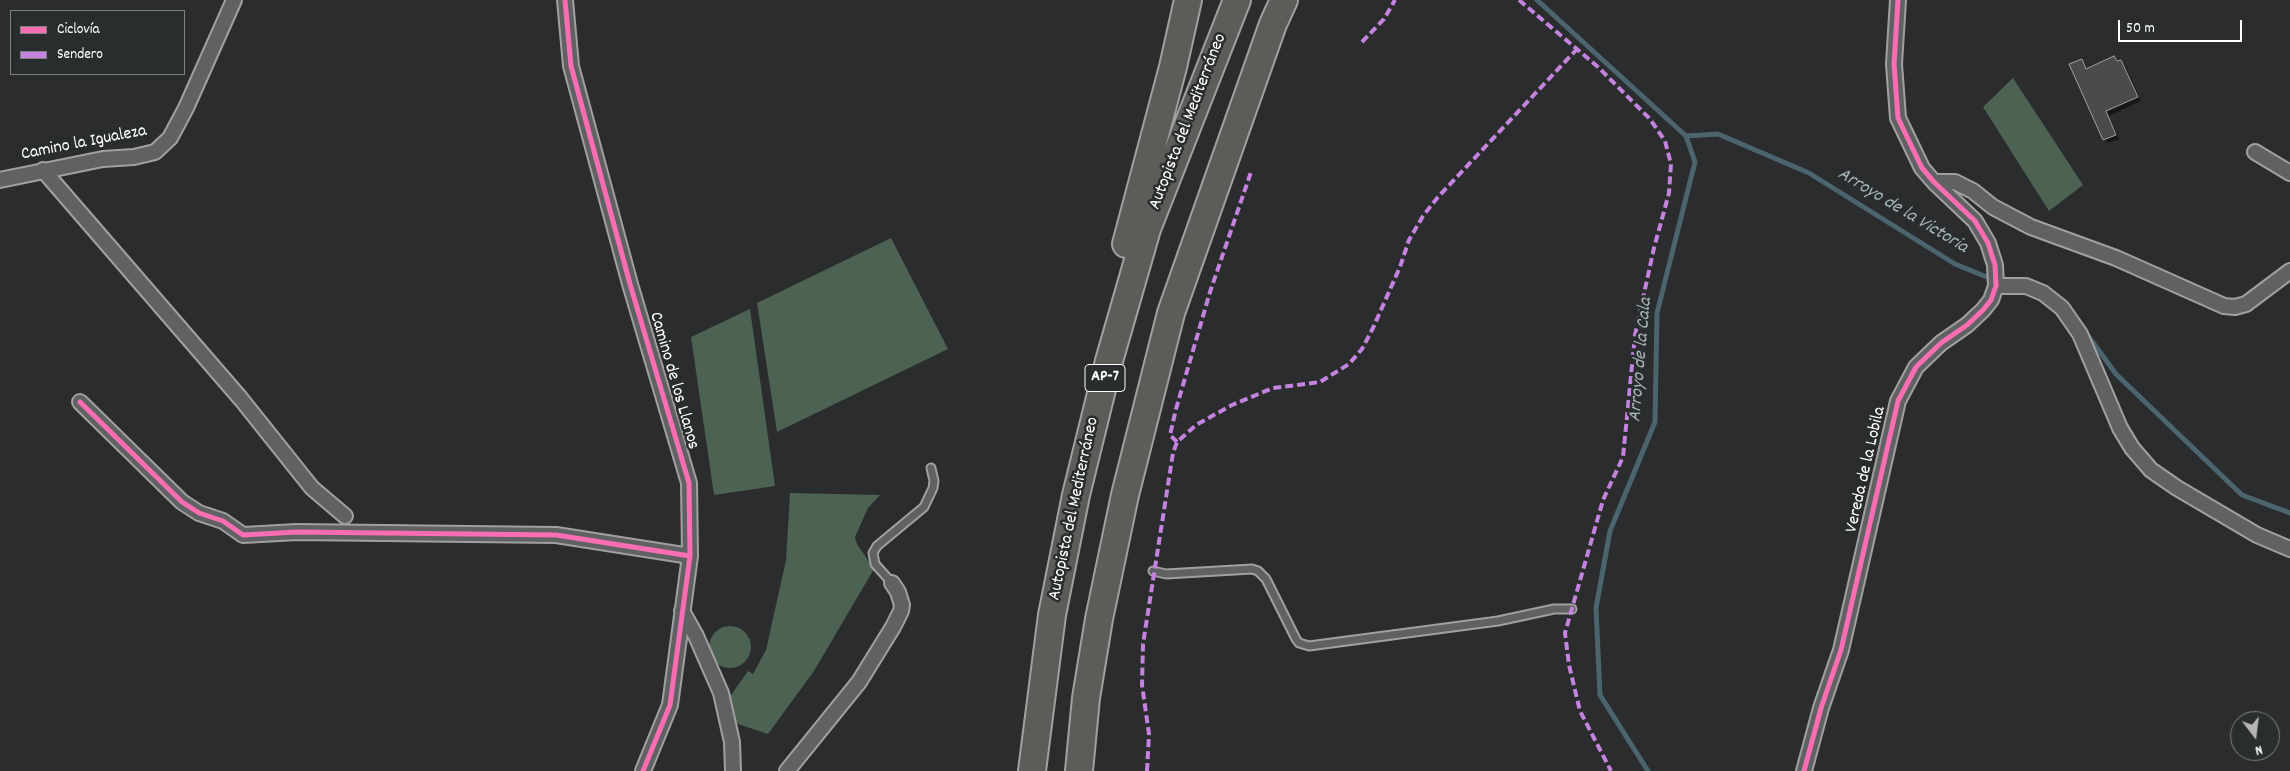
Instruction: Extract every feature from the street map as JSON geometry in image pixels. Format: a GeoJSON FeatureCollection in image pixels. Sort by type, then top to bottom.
{"type":"FeatureCollection","features":[{"type":"Feature","properties":{"kind":"highway"},"geometry":{"type":"LineString","coordinates":[[1076,496],[1086,394],[1173,67],[1188,0]]}},
{"type":"Feature","properties":{"kind":"highway","name":"Autopista del Mediterráneo"},"geometry":{"type":"LineString","coordinates":[[1032,771],[1052,615],[1076,496],[1109,361],[1148,229],[1237,0]]}},
{"type":"Feature","properties":{"kind":"highway","name":"AP-7"},"geometry":{"type":"LineString","coordinates":[[1079,771],[1086,698],[1099,619],[1125,495],[1171,313],[1273,24],[1284,0]]}},
{"type":"Feature","properties":{"kind":"highway"},"geometry":{"type":"LineString","coordinates":[[1273,24],[1297,10],[1302,0]]}},
{"type":"Feature","properties":{"kind":"street","name":"Camino la Igualeza"},"geometry":{"type":"LineString","coordinates":[[0,180],[43,170],[155,152],[170,138],[186,108],[234,0]]}},
{"type":"Feature","properties":{"kind":"street","name":"Camino de los Llanos"},"geometry":{"type":"LineString","coordinates":[[565,0],[571,66],[630,284],[689,483],[690,556],[670,705],[643,771]]}},
{"type":"Feature","properties":{"kind":"street"},"geometry":{"type":"LineString","coordinates":[[1898,0],[1894,64],[1898,118],[1912,150],[1934,182],[1975,221],[1988,243],[1995,264],[1996,286],[2026,286],[2043,293],[2062,308],[2080,334],[2120,428],[2132,448],[2151,470],[2177,488],[2249,530],[2290,549]]}},
{"type":"Feature","properties":{"kind":"street"},"geometry":{"type":"LineString","coordinates":[[2255,152],[2290,173]]}},
{"type":"Feature","properties":{"kind":"street"},"geometry":{"type":"LineString","coordinates":[[43,170],[241,400],[312,488],[345,516]]}},
{"type":"Feature","properties":{"kind":"street"},"geometry":{"type":"LineString","coordinates":[[1934,182],[1955,182],[1973,191],[1993,207],[2031,227],[2116,258],[2224,306],[2235,307],[2246,304],[2290,271]]}},
{"type":"Feature","properties":{"kind":"street","name":"Vereda de la Lobila"},"geometry":{"type":"LineString","coordinates":[[1804,771],[1821,708],[1841,650],[1898,401],[1916,367],[1940,343],[1967,325],[1983,310],[1991,300],[1996,286]]}},
{"type":"Feature","properties":{"kind":"street"},"geometry":{"type":"LineString","coordinates":[[80,402],[182,502],[199,512],[223,522],[243,535],[307,532],[556,535],[690,556]]}},
{"type":"Feature","properties":{"kind":"street"},"geometry":{"type":"LineString","coordinates":[[787,771],[859,682],[893,627],[902,605],[898,592],[892,583]]}},
{"type":"Feature","properties":{"kind":"street"},"geometry":{"type":"LineString","coordinates":[[682,611],[696,636],[721,693],[732,742],[733,771]]}},
{"type":"Feature","properties":{"kind":"lane"},"geometry":{"type":"LineString","coordinates":[[892,583],[875,564],[873,553],[877,546],[924,507],[933,488],[934,481],[931,468]]}},
{"type":"Feature","properties":{"kind":"lane"},"geometry":{"type":"LineString","coordinates":[[1153,571],[1166,574],[1258,571],[1266,579],[1296,639],[1309,646],[1498,621],[1554,609],[1572,609]]}},
{"type":"Feature","properties":{"kind":"green space"},"geometry":{"type":"Polygon","coordinates":[[[2013,78],[2083,185],[2049,211],[1983,107],[2013,78]]]}},
{"type":"Feature","properties":{"kind":"green space"},"geometry":{"type":"Polygon","coordinates":[[[891,238],[948,349],[777,432],[757,303],[891,238]]]}},
{"type":"Feature","properties":{"kind":"green space"},"geometry":{"type":"Polygon","coordinates":[[[750,309],[775,486],[714,495],[691,337],[750,309]]]}},
{"type":"Feature","properties":{"kind":"green space"},"geometry":{"type":"Polygon","coordinates":[[[790,493],[880,495],[868,508],[855,537],[857,544],[874,569],[814,671],[768,734],[735,723],[729,698],[748,671],[753,674],[766,650],[786,560],[790,493]]]}},
{"type":"Feature","properties":{"kind":"green space"},"geometry":{"type":"Polygon","coordinates":[[[734,626],[742,629],[748,635],[751,647],[748,659],[742,665],[726,668],[718,665],[712,659],[709,643],[712,635],[718,629],[734,626]]]}},
{"type":"Feature","properties":{"kind":"building"},"geometry":{"type":"Polygon","coordinates":[[[2114,56],[2117,61],[2121,60],[2138,97],[2106,111],[2116,135],[2103,140],[2069,64],[2082,59],[2086,69],[2114,56]]]}},
{"type":"Feature","properties":{"kind":"waterway","name":"Arroyo de la Cala"},"geometry":{"type":"LineString","coordinates":[[1537,0],[1686,136],[1695,162],[1657,313],[1655,422],[1610,531],[1596,608],[1600,695],[1648,771]]}},
{"type":"Feature","properties":{"kind":"waterway","name":"Arroyo de la Victoria"},"geometry":{"type":"LineString","coordinates":[[1686,136],[1718,134],[1809,173],[1955,264],[1994,280]]}},
{"type":"Feature","properties":{"kind":"waterway","name":"Arroyo de la Victoria"},"geometry":{"type":"LineString","coordinates":[[2086,333],[2116,374],[2242,495],[2290,513]]}},
{"type":"Feature","properties":{"kind":"marked path"},"geometry":{"type":"LineString","coordinates":[[1362,42],[1384,19],[1395,0]]}},
{"type":"Feature","properties":{"kind":"marked path"},"geometry":{"type":"LineString","coordinates":[[1519,0],[1598,67],[1650,119],[1665,141],[1671,164],[1669,193],[1654,248],[1635,335],[1623,457],[1603,500],[1565,633],[1569,665],[1580,711],[1611,771]]}},
{"type":"Feature","properties":{"kind":"marked path"},"geometry":{"type":"LineString","coordinates":[[1147,771],[1149,734],[1142,685],[1143,644],[1173,453],[1177,442],[1196,425],[1232,405],[1273,388],[1320,382],[1349,364],[1362,349],[1373,328],[1400,267],[1409,240],[1423,216],[1438,197],[1577,49]]}},
{"type":"Feature","properties":{"kind":"marked path"},"geometry":{"type":"LineString","coordinates":[[1177,442],[1170,435],[1176,409],[1210,292],[1251,172]]}},
{"type":"Feature","properties":{"kind":"cycle path"},"geometry":{"type":"LineString","coordinates":[[565,0],[571,66],[630,284],[689,483],[690,556],[670,705],[643,771]]}},
{"type":"Feature","properties":{"kind":"cycle path"},"geometry":{"type":"LineString","coordinates":[[1804,771],[1821,708],[1841,650],[1898,401],[1916,367],[1941,343],[1967,325],[1983,310],[1991,300],[1996,286],[1995,265],[1988,243],[1975,221],[1922,168],[1898,118],[1894,64],[1898,0]]}},
{"type":"Feature","properties":{"kind":"cycle path"},"geometry":{"type":"LineString","coordinates":[[80,402],[182,502],[199,513],[223,521],[243,535],[297,532],[556,535],[690,556]]}}]}
